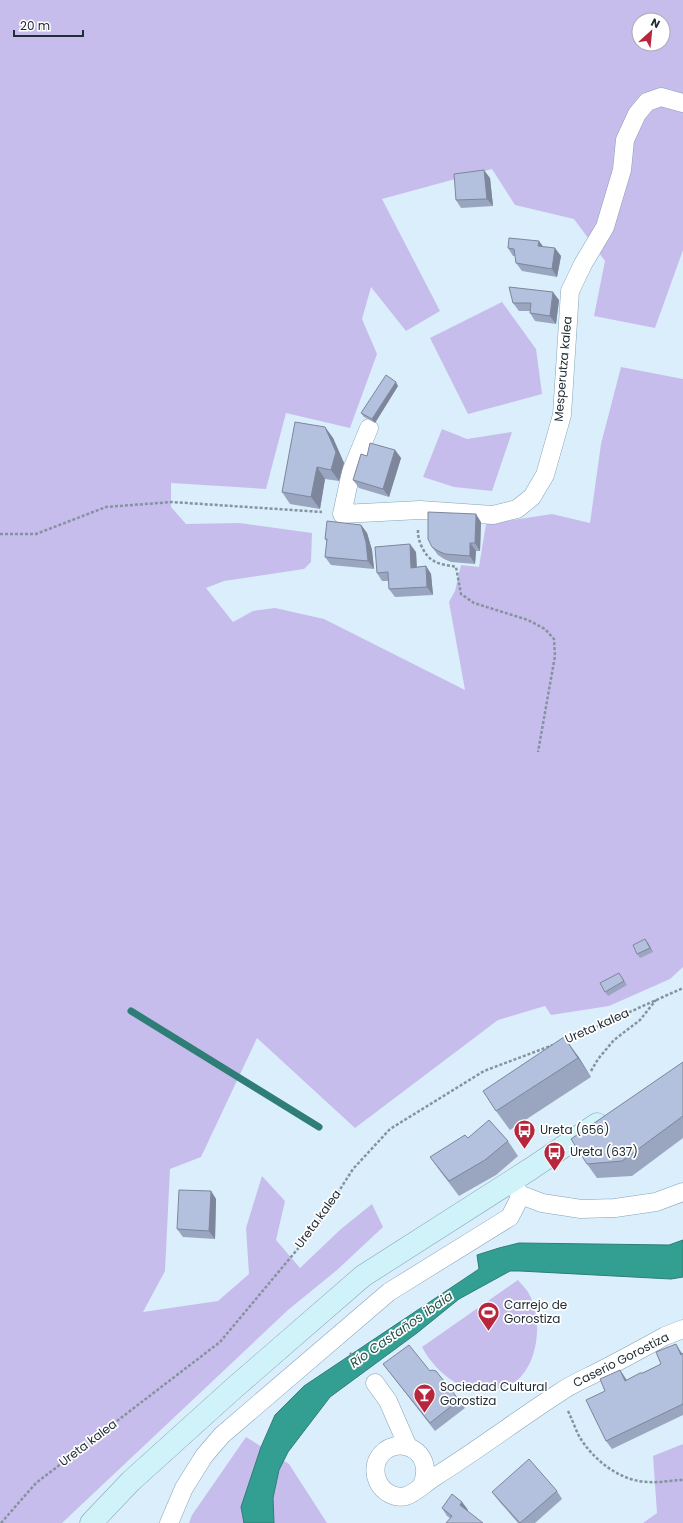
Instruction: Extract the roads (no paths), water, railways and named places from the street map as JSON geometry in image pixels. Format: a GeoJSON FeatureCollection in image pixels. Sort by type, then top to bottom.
{"type":"FeatureCollection","features":[{"type":"Feature","properties":{"kind":"street","name":"Mesperutza kalea"},"geometry":{"type":"LineString","coordinates":[[369,428],[351,472],[342,514],[420,510],[493,515],[517,509],[532,497],[545,475],[562,415],[570,291],[583,264],[605,227],[622,170],[625,140],[637,114],[647,102],[661,97],[683,103]]}},
{"type":"Feature","properties":{"kind":"street"},"geometry":{"type":"LineString","coordinates":[[91,1523],[131,1481],[234,1388],[363,1276],[516,1188],[611,1115]]}},
{"type":"Feature","properties":{"kind":"street"},"geometry":{"type":"LineString","coordinates":[[516,1188],[542,1203],[581,1209],[615,1208],[656,1202],[683,1192]]}},
{"type":"Feature","properties":{"kind":"street"},"geometry":{"type":"LineString","coordinates":[[169,1523],[184,1488],[204,1456],[222,1435],[389,1292],[510,1217],[516,1188]]}},
{"type":"Feature","properties":{"kind":"street","name":"Caserio Gorostiza"},"geometry":{"type":"LineString","coordinates":[[422,1485],[560,1392],[666,1336],[683,1329]]}},
{"type":"Feature","properties":{"kind":"street"},"geometry":{"type":"LineString","coordinates":[[375,1383],[388,1401],[408,1447]]}},
{"type":"Feature","properties":{"kind":"street"},"geometry":{"type":"LineString","coordinates":[[399,1446],[408,1447],[416,1451],[422,1458],[425,1466],[425,1477],[422,1485],[416,1492],[405,1496],[396,1496],[388,1493],[381,1487],[376,1477],[375,1469],[382,1453],[390,1448],[399,1446]]}},
{"type":"Feature","properties":{"kind":"water","name":"Río Castaños ibaia"},"geometry":{"type":"Polygon","coordinates":[[[683,1240],[683,1277],[671,1279],[510,1271],[459,1299],[417,1333],[330,1397],[288,1452],[279,1470],[273,1498],[274,1523],[244,1523],[241,1507],[261,1447],[275,1415],[304,1386],[479,1269],[477,1255],[519,1243],[669,1245],[683,1240]]]}},
{"type":"Feature","properties":{"kind":"waterway"},"geometry":{"type":"LineString","coordinates":[[131,1011],[319,1127]]}},
{"type":"Feature","properties":{"kind":"place","name":"Ureta (656)"},"geometry":{"type":"Point","coordinates":[525,1150]}},
{"type":"Feature","properties":{"kind":"place","name":"Ureta (637)"},"geometry":{"type":"Point","coordinates":[554,1172]}},
{"type":"Feature","properties":{"kind":"place","name":"Carrejo de Gorostiza"},"geometry":{"type":"Point","coordinates":[489,1332]}},
{"type":"Feature","properties":{"kind":"place","name":"Sociedad Cultural Gorostiza"},"geometry":{"type":"Point","coordinates":[425,1414]}}]}
